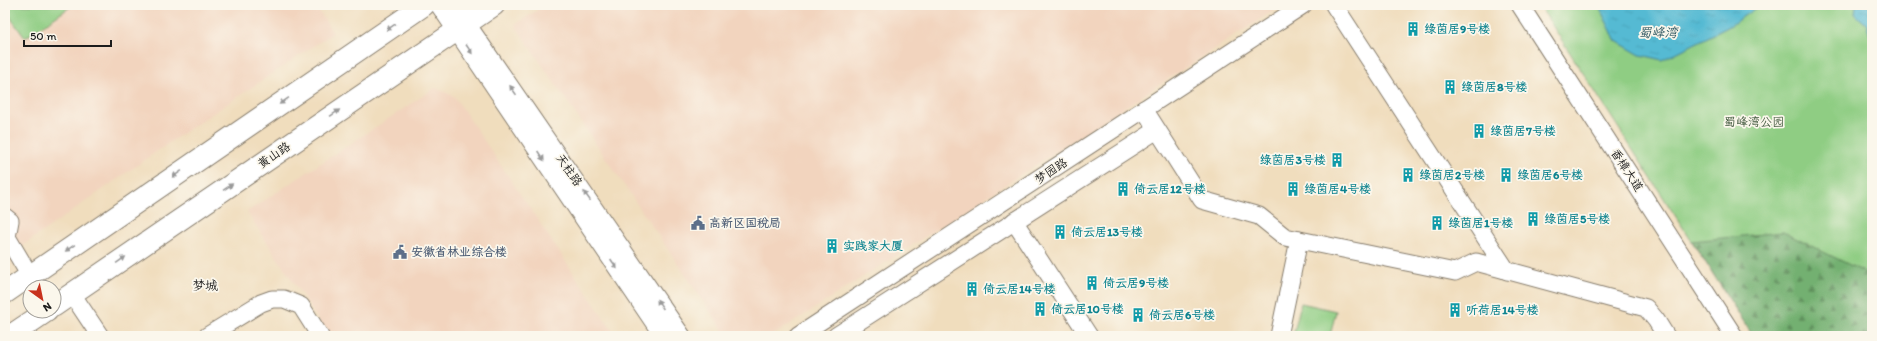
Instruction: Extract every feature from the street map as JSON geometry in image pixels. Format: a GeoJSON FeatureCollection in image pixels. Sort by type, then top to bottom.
{"type":"FeatureCollection","features":[{"type":"Feature","properties":{"kind":"main road"},"geometry":{"type":"LineString","coordinates":[[5,293],[424,5]]}},
{"type":"Feature","properties":{"kind":"main road","name":"天柱路"},"geometry":{"type":"LineString","coordinates":[[455,5],[461,27]]}},
{"type":"Feature","properties":{"kind":"main road","name":"黄山路"},"geometry":{"type":"LineString","coordinates":[[62,301],[494,5]]}},
{"type":"Feature","properties":{"kind":"main road"},"geometry":{"type":"LineString","coordinates":[[10,336],[35,319]]}},
{"type":"Feature","properties":{"kind":"street","name":"天柱路"},"geometry":{"type":"LineString","coordinates":[[439,5],[461,27],[682,336]]}},
{"type":"Feature","properties":{"kind":"street","name":"梦园路"},"geometry":{"type":"LineString","coordinates":[[798,336],[1303,5]]}},
{"type":"Feature","properties":{"kind":"street"},"geometry":{"type":"LineString","coordinates":[[1334,5],[1507,271]]}},
{"type":"Feature","properties":{"kind":"street","name":"香樟大道"},"geometry":{"type":"LineString","coordinates":[[1512,5],[1724,336]]}},
{"type":"Feature","properties":{"kind":"street","name":"香樟大道"},"geometry":{"type":"LineString","coordinates":[[1520,5],[1734,336]]}},
{"type":"Feature","properties":{"kind":"street","name":"天柱路"},"geometry":{"type":"LineString","coordinates":[[461,27],[663,336]]}},
{"type":"Feature","properties":{"kind":"street"},"geometry":{"type":"LineString","coordinates":[[1144,109],[1202,200],[1259,216],[1285,237],[1455,272],[1476,262],[1646,308],[1666,336]]}},
{"type":"Feature","properties":{"kind":"street"},"geometry":{"type":"LineString","coordinates":[[836,336],[1157,130]]}},
{"type":"Feature","properties":{"kind":"street"},"geometry":{"type":"LineString","coordinates":[[5,217],[10,221],[7,237],[30,276]]}},
{"type":"Feature","properties":{"kind":"street"},"geometry":{"type":"LineString","coordinates":[[1014,221],[1088,336]]}},
{"type":"Feature","properties":{"kind":"street"},"geometry":{"type":"LineString","coordinates":[[1279,336],[1299,240]]}},
{"type":"Feature","properties":{"kind":"street"},"geometry":{"type":"LineString","coordinates":[[72,294],[100,336]]}},
{"type":"Feature","properties":{"kind":"street"},"geometry":{"type":"LineString","coordinates":[[207,336],[261,303],[272,299],[284,298],[301,306],[320,336]]}},
{"type":"Feature","properties":{"kind":"shaded area"},"geometry":{"type":"Polygon","coordinates":[[[5,5],[315,5],[333,33],[176,138],[5,258],[5,5]]]}},
{"type":"Feature","properties":{"kind":"shaded area"},"geometry":{"type":"Polygon","coordinates":[[[545,5],[1282,5],[772,336],[727,336],[515,25],[545,5]]]}},
{"type":"Feature","properties":{"kind":"shaded area"},"geometry":{"type":"Polygon","coordinates":[[[435,88],[454,96],[616,336],[329,336],[247,212],[435,88]]]}},
{"type":"Feature","properties":{"kind":"green space"},"geometry":{"type":"Polygon","coordinates":[[[5,5],[73,5],[25,38],[5,10],[5,5]]]}},
{"type":"Feature","properties":{"kind":"green space","name":"蜀峰湾公园"},"geometry":{"type":"Polygon","coordinates":[[[1539,5],[1872,5],[1872,336],[1753,336],[1539,5]]]}},
{"type":"Feature","properties":{"kind":"green space"},"geometry":{"type":"Polygon","coordinates":[[[1783,232],[1872,276],[1872,336],[1753,336],[1692,241],[1783,232]]]}},
{"type":"Feature","properties":{"kind":"green space"},"geometry":{"type":"Polygon","coordinates":[[[1301,303],[1336,311],[1330,336],[1293,336],[1301,303]]]}},
{"type":"Feature","properties":{"kind":"water","name":"蜀峰湾"},"geometry":{"type":"Polygon","coordinates":[[[1598,5],[1760,5],[1728,27],[1662,60],[1640,55],[1616,41],[1598,5]]]}},
{"type":"Feature","properties":{"kind":"water"},"geometry":{"type":"Polygon","coordinates":[[[1856,5],[1872,5],[1872,41],[1866,24],[1855,14],[1856,5]]]}},
{"type":"Feature","properties":{"kind":"place","name":"绿茵居9号楼"},"geometry":{"type":"Point","coordinates":[1413,29]}},
{"type":"Feature","properties":{"kind":"place","name":"绿茵居8号楼"},"geometry":{"type":"Point","coordinates":[1450,87]}},
{"type":"Feature","properties":{"kind":"place","name":"绿茵居7号楼"},"geometry":{"type":"Point","coordinates":[1479,131]}},
{"type":"Feature","properties":{"kind":"place","name":"绿茵居3号楼"},"geometry":{"type":"Point","coordinates":[1337,160]}},
{"type":"Feature","properties":{"kind":"place","name":"绿茵居2号楼"},"geometry":{"type":"Point","coordinates":[1408,175]}},
{"type":"Feature","properties":{"kind":"place","name":"绿茵居6号楼"},"geometry":{"type":"Point","coordinates":[1506,175]}},
{"type":"Feature","properties":{"kind":"place","name":"倚云居12号楼"},"geometry":{"type":"Point","coordinates":[1123,189]}},
{"type":"Feature","properties":{"kind":"place","name":"绿茵居4号楼"},"geometry":{"type":"Point","coordinates":[1293,189]}},
{"type":"Feature","properties":{"kind":"place","name":"绿茵居5号楼"},"geometry":{"type":"Point","coordinates":[1533,219]}},
{"type":"Feature","properties":{"kind":"place","name":"高新区国税局"},"geometry":{"type":"Point","coordinates":[698,223]}},
{"type":"Feature","properties":{"kind":"place","name":"绿茵居1号楼"},"geometry":{"type":"Point","coordinates":[1437,223]}},
{"type":"Feature","properties":{"kind":"place","name":"倚云居13号楼"},"geometry":{"type":"Point","coordinates":[1060,232]}},
{"type":"Feature","properties":{"kind":"place","name":"实践家大厦"},"geometry":{"type":"Point","coordinates":[832,246]}},
{"type":"Feature","properties":{"kind":"place","name":"安徽省林业综合楼"},"geometry":{"type":"Point","coordinates":[400,252]}},
{"type":"Feature","properties":{"kind":"place","name":"倚云居9号楼"},"geometry":{"type":"Point","coordinates":[1092,283]}},
{"type":"Feature","properties":{"kind":"place","name":"倚云居14号楼"},"geometry":{"type":"Point","coordinates":[972,289]}},
{"type":"Feature","properties":{"kind":"place","name":"倚云居10号楼"},"geometry":{"type":"Point","coordinates":[1040,309]}},
{"type":"Feature","properties":{"kind":"place","name":"听荷居14号楼"},"geometry":{"type":"Point","coordinates":[1455,310]}},
{"type":"Feature","properties":{"kind":"place","name":"倚云居6号楼"},"geometry":{"type":"Point","coordinates":[1138,315]}},
{"type":"Feature","properties":{"kind":"district","name":"梦城"},"geometry":{"type":"Point","coordinates":[205,285]}}]}
